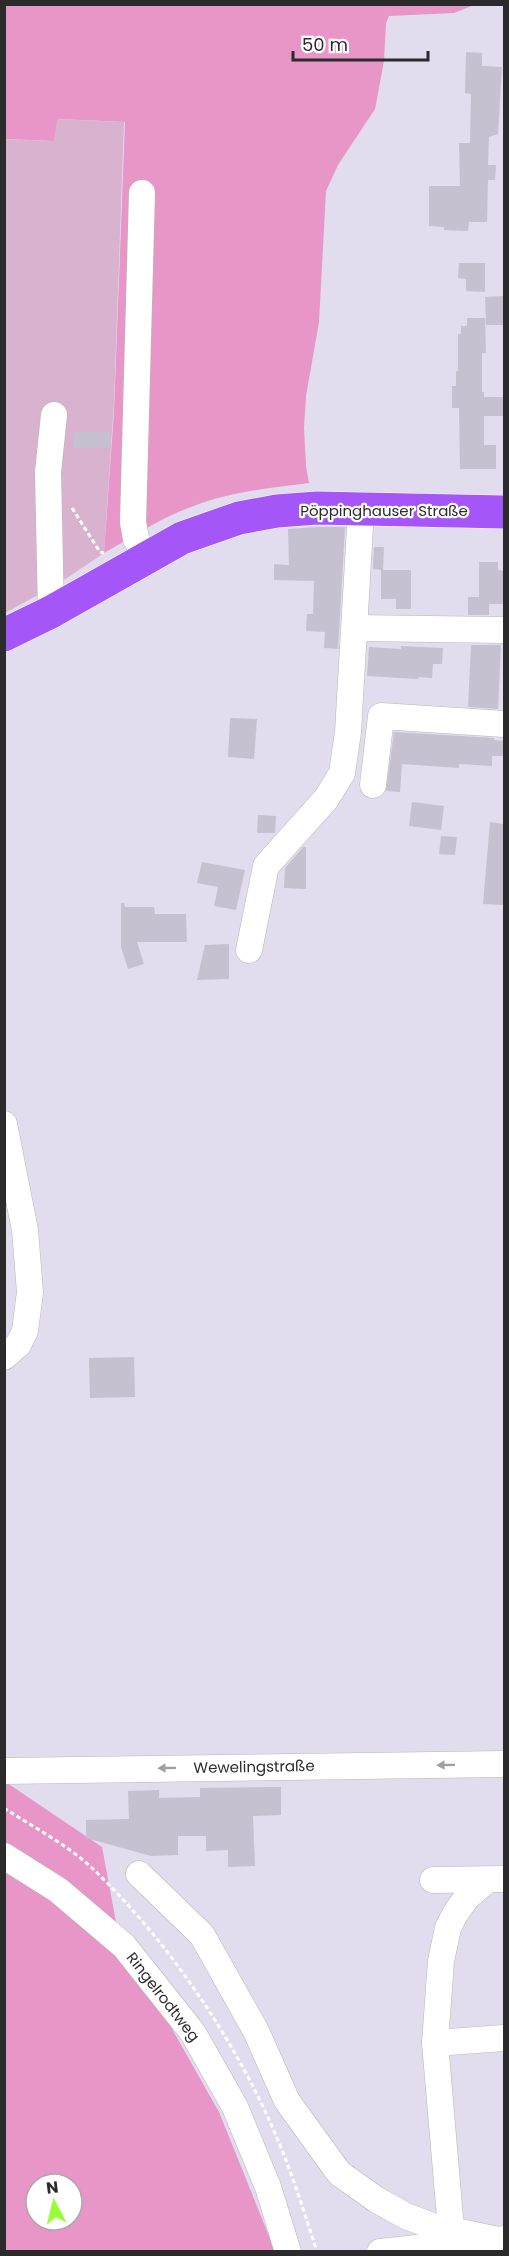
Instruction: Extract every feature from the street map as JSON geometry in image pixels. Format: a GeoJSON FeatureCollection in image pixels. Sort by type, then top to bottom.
{"type":"FeatureCollection","features":[{"type":"Feature","properties":{"kind":"main road","name":"Pöppinghauser Straße"},"geometry":{"type":"LineString","coordinates":[[4,635],[51,612],[182,537],[239,518],[277,511],[317,508],[504,512]]}},
{"type":"Feature","properties":{"kind":"street"},"geometry":{"type":"LineString","coordinates":[[142,193],[133,522],[136,539],[146,558]]}},
{"type":"Feature","properties":{"kind":"street"},"geometry":{"type":"LineString","coordinates":[[51,612],[48,472],[54,415]]}},
{"type":"Feature","properties":{"kind":"street"},"geometry":{"type":"LineString","coordinates":[[249,950],[266,866],[326,799],[342,773],[348,732],[361,510]]}},
{"type":"Feature","properties":{"kind":"street"},"geometry":{"type":"LineString","coordinates":[[355,628],[504,630]]}},
{"type":"Feature","properties":{"kind":"street"},"geometry":{"type":"LineString","coordinates":[[373,785],[381,716],[504,724]]}},
{"type":"Feature","properties":{"kind":"street"},"geometry":{"type":"LineString","coordinates":[[4,1124],[25,1230],[30,1292],[25,1331],[18,1345],[4,1357]]}},
{"type":"Feature","properties":{"kind":"street","name":"Wewelingstraße"},"geometry":{"type":"LineString","coordinates":[[4,1771],[504,1764]]}},
{"type":"Feature","properties":{"kind":"street","name":"Ringelrodtweg"},"geometry":{"type":"LineString","coordinates":[[4,1856],[58,1890],[124,1946],[193,2033],[235,2107],[268,2187],[288,2252]]}},
{"type":"Feature","properties":{"kind":"street"},"geometry":{"type":"LineString","coordinates":[[139,1874],[202,1935],[256,2031],[287,2102],[339,2173],[377,2200],[406,2216],[432,2226],[501,2240]]}},
{"type":"Feature","properties":{"kind":"street"},"geometry":{"type":"LineString","coordinates":[[433,1880],[495,1880]]}},
{"type":"Feature","properties":{"kind":"street"},"geometry":{"type":"LineString","coordinates":[[451,2229],[435,2043],[441,1960],[448,1928],[455,1914],[467,1898],[495,1880]]}},
{"type":"Feature","properties":{"kind":"street"},"geometry":{"type":"LineString","coordinates":[[435,2043],[504,2038]]}},
{"type":"Feature","properties":{"kind":"street"},"geometry":{"type":"LineString","coordinates":[[380,2252],[501,2240]]}},
{"type":"Feature","properties":{"kind":"shaded area"},"geometry":{"type":"Polygon","coordinates":[[[5,5],[474,5],[454,13],[389,16],[386,23],[384,61],[375,109],[338,165],[326,191],[319,322],[306,396],[304,427],[309,483],[249,491],[205,502],[168,517],[104,553],[114,412],[125,122],[58,119],[54,141],[5,139],[5,5]]]}},
{"type":"Feature","properties":{"kind":"shaded area"},"geometry":{"type":"Polygon","coordinates":[[[57,119],[124,122],[114,402],[104,553],[58,584],[5,613],[5,139],[54,141],[57,119]]]}},
{"type":"Feature","properties":{"kind":"shaded area"},"geometry":{"type":"Polygon","coordinates":[[[4,1781],[102,1847],[122,1954],[163,2013],[219,2112],[275,2251],[5,2251],[4,1781]]]}},
{"type":"Feature","properties":{"kind":"building"},"geometry":{"type":"Polygon","coordinates":[[[466,52],[482,53],[482,66],[502,67],[498,134],[489,137],[488,165],[496,165],[495,180],[488,180],[487,222],[469,222],[468,231],[444,230],[444,227],[429,226],[429,186],[460,186],[459,143],[470,143],[471,94],[465,93],[466,52]]]}},
{"type":"Feature","properties":{"kind":"building"},"geometry":{"type":"Polygon","coordinates":[[[459,263],[485,263],[485,292],[466,291],[466,279],[458,278],[459,263]]]}},
{"type":"Feature","properties":{"kind":"building"},"geometry":{"type":"Polygon","coordinates":[[[503,296],[503,325],[486,325],[485,297],[503,296]]]}},
{"type":"Feature","properties":{"kind":"building"},"geometry":{"type":"Polygon","coordinates":[[[467,318],[485,318],[486,353],[482,353],[484,397],[504,397],[504,416],[484,416],[484,445],[496,445],[496,469],[460,469],[459,408],[452,408],[452,386],[456,386],[456,371],[458,371],[458,334],[461,334],[461,326],[467,326],[467,318]]]}},
{"type":"Feature","properties":{"kind":"building"},"geometry":{"type":"Polygon","coordinates":[[[74,432],[110,432],[110,448],[73,448],[74,432]]]}},
{"type":"Feature","properties":{"kind":"building"},"geometry":{"type":"Polygon","coordinates":[[[345,527],[338,649],[324,648],[325,632],[306,631],[307,614],[313,614],[314,581],[274,580],[274,564],[289,565],[288,529],[345,527]]]}},
{"type":"Feature","properties":{"kind":"building"},"geometry":{"type":"Polygon","coordinates":[[[374,547],[384,547],[383,570],[411,570],[411,609],[396,609],[396,599],[381,599],[381,570],[373,569],[374,547]]]}},
{"type":"Feature","properties":{"kind":"building"},"geometry":{"type":"Polygon","coordinates":[[[479,562],[498,562],[498,570],[504,571],[504,604],[489,604],[489,615],[468,615],[468,597],[479,597],[479,562]]]}},
{"type":"Feature","properties":{"kind":"building"},"geometry":{"type":"Polygon","coordinates":[[[471,645],[501,645],[498,709],[468,707],[471,645]]]}},
{"type":"Feature","properties":{"kind":"building"},"geometry":{"type":"Polygon","coordinates":[[[401,646],[443,648],[442,664],[433,664],[432,678],[367,676],[369,647],[401,649],[401,646]]]}},
{"type":"Feature","properties":{"kind":"building"},"geometry":{"type":"Polygon","coordinates":[[[230,718],[257,719],[254,759],[228,757],[230,718]]]}},
{"type":"Feature","properties":{"kind":"building"},"geometry":{"type":"Polygon","coordinates":[[[394,732],[494,738],[494,740],[504,741],[504,756],[492,756],[492,766],[459,764],[459,768],[402,764],[400,792],[386,791],[394,732]]]}},
{"type":"Feature","properties":{"kind":"building"},"geometry":{"type":"Polygon","coordinates":[[[412,802],[444,806],[441,830],[409,826],[412,802]]]}},
{"type":"Feature","properties":{"kind":"building"},"geometry":{"type":"Polygon","coordinates":[[[258,815],[276,816],[275,833],[257,833],[258,815]]]}},
{"type":"Feature","properties":{"kind":"building"},"geometry":{"type":"Polygon","coordinates":[[[490,822],[504,824],[504,905],[483,904],[490,822]]]}},
{"type":"Feature","properties":{"kind":"building"},"geometry":{"type":"Polygon","coordinates":[[[441,836],[457,837],[455,855],[439,854],[441,836]]]}},
{"type":"Feature","properties":{"kind":"building"},"geometry":{"type":"Polygon","coordinates":[[[303,847],[306,847],[306,889],[284,888],[285,868],[303,847]]]}},
{"type":"Feature","properties":{"kind":"building"},"geometry":{"type":"Polygon","coordinates":[[[202,862],[245,870],[236,910],[214,906],[218,887],[197,883],[202,862]]]}},
{"type":"Feature","properties":{"kind":"building"},"geometry":{"type":"Polygon","coordinates":[[[121,903],[124,903],[125,907],[154,907],[155,914],[186,914],[187,942],[137,942],[144,964],[128,969],[121,947],[121,903]]]}},
{"type":"Feature","properties":{"kind":"building"},"geometry":{"type":"Polygon","coordinates":[[[229,944],[229,979],[197,980],[205,945],[229,944]]]}},
{"type":"Feature","properties":{"kind":"building"},"geometry":{"type":"Polygon","coordinates":[[[134,1357],[135,1397],[90,1398],[89,1358],[134,1357]]]}},
{"type":"Feature","properties":{"kind":"building"},"geometry":{"type":"Polygon","coordinates":[[[281,1787],[281,1815],[253,1816],[255,1866],[228,1867],[228,1850],[206,1851],[206,1836],[178,1836],[178,1855],[151,1856],[86,1838],[86,1820],[129,1819],[128,1791],[159,1790],[159,1798],[200,1797],[200,1788],[281,1787]]]}}]}
